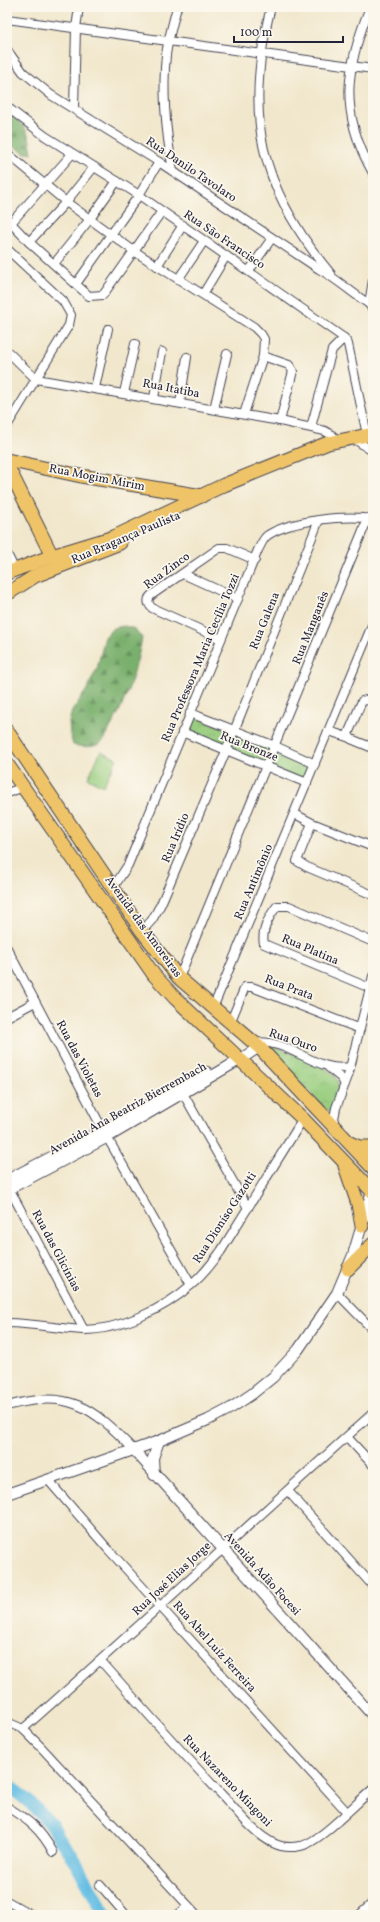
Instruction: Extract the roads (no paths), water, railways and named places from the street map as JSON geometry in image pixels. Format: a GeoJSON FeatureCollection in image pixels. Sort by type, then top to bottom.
{"type":"FeatureCollection","features":[{"type":"Feature","properties":{"kind":"main road","name":"Rua Bragança Paulista"},"geometry":{"type":"LineString","coordinates":[[11,571],[52,556],[114,537],[330,438],[353,438],[370,435]]}},
{"type":"Feature","properties":{"kind":"main road","name":"Rua Mogim Mirim"},"geometry":{"type":"LineString","coordinates":[[7,460],[80,476],[202,496]]}},
{"type":"Feature","properties":{"kind":"main road"},"geometry":{"type":"LineString","coordinates":[[7,465],[52,556]]}},
{"type":"Feature","properties":{"kind":"main road","name":"Rua Bragança Paulista"},"geometry":{"type":"LineString","coordinates":[[7,594],[35,576],[162,524],[206,501],[242,478]]}},
{"type":"Feature","properties":{"kind":"main road"},"geometry":{"type":"LineString","coordinates":[[162,524],[170,512],[170,500],[164,490]]}},
{"type":"Feature","properties":{"kind":"main road","name":"Avenida das Amoreiras"},"geometry":{"type":"LineString","coordinates":[[7,731],[142,930],[179,978],[257,1045],[373,1168]]}},
{"type":"Feature","properties":{"kind":"main road","name":"Avenida das Amoreiras"},"geometry":{"type":"LineString","coordinates":[[7,764],[154,975],[175,998],[240,1057],[303,1118],[373,1191]]}},
{"type":"Feature","properties":{"kind":"main road"},"geometry":{"type":"LineString","coordinates":[[351,1143],[359,1147],[373,1147]]}},
{"type":"Feature","properties":{"kind":"main road"},"geometry":{"type":"LineString","coordinates":[[343,1161],[358,1204],[362,1226]]}},
{"type":"Feature","properties":{"kind":"main road"},"geometry":{"type":"LineString","coordinates":[[373,1174],[373,1191]]}},
{"type":"Feature","properties":{"kind":"main road"},"geometry":{"type":"LineString","coordinates":[[348,1269],[373,1244]]}},
{"type":"Feature","properties":{"kind":"street"},"geometry":{"type":"LineString","coordinates":[[74,108],[76,28],[79,7]]}},
{"type":"Feature","properties":{"kind":"street"},"geometry":{"type":"LineString","coordinates":[[173,171],[166,131],[166,55],[177,7]]}},
{"type":"Feature","properties":{"kind":"street"},"geometry":{"type":"LineString","coordinates":[[271,7],[260,52],[258,99],[259,123],[264,148],[274,185],[298,231],[335,278]]}},
{"type":"Feature","properties":{"kind":"street"},"geometry":{"type":"LineString","coordinates":[[370,7],[360,32],[350,66],[350,108],[355,132],[364,157],[373,173]]}},
{"type":"Feature","properties":{"kind":"street"},"geometry":{"type":"LineString","coordinates":[[7,19],[260,52],[373,69]]}},
{"type":"Feature","properties":{"kind":"street","name":"Rua Danilo Tavolaro"},"geometry":{"type":"LineString","coordinates":[[7,50],[23,72],[51,95],[173,171],[272,238],[335,278],[371,307]]}},
{"type":"Feature","properties":{"kind":"street","name":"Rua São Francisco"},"geometry":{"type":"LineString","coordinates":[[7,107],[45,136],[139,195],[344,338]]}},
{"type":"Feature","properties":{"kind":"street"},"geometry":{"type":"LineString","coordinates":[[7,153],[66,202],[134,251],[237,315],[259,331],[264,339],[263,356],[244,414]]}},
{"type":"Feature","properties":{"kind":"street"},"geometry":{"type":"LineString","coordinates":[[72,154],[46,185],[9,221],[29,242],[89,296],[103,295],[162,211]]}},
{"type":"Feature","properties":{"kind":"street"},"geometry":{"type":"LineString","coordinates":[[76,284],[139,195],[159,162]]}},
{"type":"Feature","properties":{"kind":"street"},"geometry":{"type":"LineString","coordinates":[[29,242],[66,202],[94,167]]}},
{"type":"Feature","properties":{"kind":"street"},"geometry":{"type":"LineString","coordinates":[[54,264],[90,219],[117,181]]}},
{"type":"Feature","properties":{"kind":"street"},"geometry":{"type":"LineString","coordinates":[[157,266],[183,225]]}},
{"type":"Feature","properties":{"kind":"street"},"geometry":{"type":"LineString","coordinates":[[249,271],[272,238]]}},
{"type":"Feature","properties":{"kind":"street"},"geometry":{"type":"LineString","coordinates":[[179,278],[204,241]]}},
{"type":"Feature","properties":{"kind":"street"},"geometry":{"type":"LineString","coordinates":[[7,249],[63,301],[70,310],[71,315],[68,326],[7,426]]}},
{"type":"Feature","properties":{"kind":"street"},"geometry":{"type":"LineString","coordinates":[[203,294],[226,256]]}},
{"type":"Feature","properties":{"kind":"street"},"geometry":{"type":"LineString","coordinates":[[371,307],[373,280]]}},
{"type":"Feature","properties":{"kind":"street"},"geometry":{"type":"LineString","coordinates":[[95,388],[108,329]]}},
{"type":"Feature","properties":{"kind":"street"},"geometry":{"type":"LineString","coordinates":[[311,427],[332,350],[344,338],[348,344],[370,435]]}},
{"type":"Feature","properties":{"kind":"street"},"geometry":{"type":"LineString","coordinates":[[124,393],[135,344]]}},
{"type":"Feature","properties":{"kind":"street"},"geometry":{"type":"LineString","coordinates":[[7,351],[36,379]]}},
{"type":"Feature","properties":{"kind":"street"},"geometry":{"type":"LineString","coordinates":[[154,398],[162,352]]}},
{"type":"Feature","properties":{"kind":"street"},"geometry":{"type":"LineString","coordinates":[[214,409],[227,354]]}},
{"type":"Feature","properties":{"kind":"street"},"geometry":{"type":"LineString","coordinates":[[263,356],[289,365],[293,371],[280,421]]}},
{"type":"Feature","properties":{"kind":"street"},"geometry":{"type":"LineString","coordinates":[[180,403],[187,357]]}},
{"type":"Feature","properties":{"kind":"street","name":"Rua Itatiba"},"geometry":{"type":"LineString","coordinates":[[36,379],[154,398],[311,427],[330,438]]}},
{"type":"Feature","properties":{"kind":"street"},"geometry":{"type":"LineString","coordinates":[[353,438],[369,449],[373,450]]}},
{"type":"Feature","properties":{"kind":"street","name":"Rua Professora Maria Cecília Tozzi"},"geometry":{"type":"LineString","coordinates":[[114,888],[128,865],[221,639],[267,535],[296,525],[319,520],[371,519]]}},
{"type":"Feature","properties":{"kind":"street","name":"Rua Manganês"},"geometry":{"type":"LineString","coordinates":[[267,768],[371,519]]}},
{"type":"Feature","properties":{"kind":"street","name":"Rua Galena"},"geometry":{"type":"LineString","coordinates":[[226,751],[319,520]]}},
{"type":"Feature","properties":{"kind":"street","name":"Rua Zinco"},"geometry":{"type":"LineString","coordinates":[[221,639],[150,606],[148,602],[150,596],[222,547],[255,560]]}},
{"type":"Feature","properties":{"kind":"street"},"geometry":{"type":"LineString","coordinates":[[7,554],[11,571]]}},
{"type":"Feature","properties":{"kind":"street"},"geometry":{"type":"LineString","coordinates":[[183,574],[238,599]]}},
{"type":"Feature","properties":{"kind":"street"},"geometry":{"type":"LineString","coordinates":[[190,714],[275,746],[315,764],[373,623]]}},
{"type":"Feature","properties":{"kind":"street"},"geometry":{"type":"LineString","coordinates":[[350,738],[349,730],[362,701],[366,700],[373,702]]}},
{"type":"Feature","properties":{"kind":"street"},"geometry":{"type":"LineString","coordinates":[[329,731],[373,748]]}},
{"type":"Feature","properties":{"kind":"street","name":"Rua Bronze"},"geometry":{"type":"LineString","coordinates":[[182,732],[267,768],[308,783]]}},
{"type":"Feature","properties":{"kind":"street","name":"Rua Irídio"},"geometry":{"type":"LineString","coordinates":[[142,930],[152,920],[161,904],[226,751]]}},
{"type":"Feature","properties":{"kind":"street","name":"Rua Antimônio"},"geometry":{"type":"LineString","coordinates":[[213,1008],[315,764]]}},
{"type":"Feature","properties":{"kind":"street"},"geometry":{"type":"LineString","coordinates":[[179,978],[267,768]]}},
{"type":"Feature","properties":{"kind":"street"},"geometry":{"type":"LineString","coordinates":[[7,793],[24,787]]}},
{"type":"Feature","properties":{"kind":"street"},"geometry":{"type":"LineString","coordinates":[[295,814],[312,823],[373,847]]}},
{"type":"Feature","properties":{"kind":"street"},"geometry":{"type":"LineString","coordinates":[[312,823],[297,862],[373,895]]}},
{"type":"Feature","properties":{"kind":"street","name":"Rua Platina"},"geometry":{"type":"LineString","coordinates":[[370,988],[264,944],[263,934],[272,912],[277,906],[289,906],[373,942]]}},
{"type":"Feature","properties":{"kind":"street","name":"Rua das Violetas"},"geometry":{"type":"LineString","coordinates":[[7,948],[106,1134],[191,1286]]}},
{"type":"Feature","properties":{"kind":"street"},"geometry":{"type":"LineString","coordinates":[[333,1124],[336,1108],[350,1067],[373,976]]}},
{"type":"Feature","properties":{"kind":"street","name":"Rua Prata"},"geometry":{"type":"LineString","coordinates":[[230,1023],[242,992],[248,987],[360,1029]]}},
{"type":"Feature","properties":{"kind":"street"},"geometry":{"type":"LineString","coordinates":[[7,1017],[35,1002]]}},
{"type":"Feature","properties":{"kind":"street","name":"Rua Ouro"},"geometry":{"type":"LineString","coordinates":[[257,1045],[266,1042],[336,1068],[350,1067]]}},
{"type":"Feature","properties":{"kind":"street","name":"Avenida Ana Beatriz Bierrembach"},"geometry":{"type":"LineString","coordinates":[[8,1186],[106,1134],[240,1057],[257,1045]]}},
{"type":"Feature","properties":{"kind":"street","name":"Rua Ouro"},"geometry":{"type":"LineString","coordinates":[[323,1064],[335,1072],[345,1084]]}},
{"type":"Feature","properties":{"kind":"street"},"geometry":{"type":"LineString","coordinates":[[182,1090],[248,1208]]}},
{"type":"Feature","properties":{"kind":"street","name":"Rua Dioníso Gazotti"},"geometry":{"type":"LineString","coordinates":[[7,1323],[84,1330],[116,1325],[133,1320],[159,1307],[191,1286],[215,1259],[303,1118]]}},
{"type":"Feature","properties":{"kind":"street","name":"Rua das Glicínias"},"geometry":{"type":"LineString","coordinates":[[8,1186],[84,1330]]}},
{"type":"Feature","properties":{"kind":"street"},"geometry":{"type":"LineString","coordinates":[[7,1494],[159,1441],[208,1420],[231,1408],[252,1394],[273,1377],[298,1350],[337,1292],[348,1269],[373,1191]]}},
{"type":"Feature","properties":{"kind":"street"},"geometry":{"type":"LineString","coordinates":[[348,1269],[373,1236]]}},
{"type":"Feature","properties":{"kind":"street"},"geometry":{"type":"LineString","coordinates":[[337,1292],[373,1330]]}},
{"type":"Feature","properties":{"kind":"street"},"geometry":{"type":"LineString","coordinates":[[7,1406],[44,1398],[56,1399],[84,1407],[95,1413],[111,1426],[133,1450]]}},
{"type":"Feature","properties":{"kind":"street","name":"Rua José Elias Jorge"},"geometry":{"type":"LineString","coordinates":[[23,1729],[101,1661],[221,1549],[288,1491],[373,1413]]}},
{"type":"Feature","properties":{"kind":"street"},"geometry":{"type":"LineString","coordinates":[[347,1436],[373,1465]]}},
{"type":"Feature","properties":{"kind":"street"},"geometry":{"type":"LineString","coordinates":[[154,1474],[153,1458],[159,1441]]}},
{"type":"Feature","properties":{"kind":"street","name":"Avenida Adão Focesi"},"geometry":{"type":"LineString","coordinates":[[133,1450],[373,1716]]}},
{"type":"Feature","properties":{"kind":"street","name":"Rua Abel Luíz Ferreira"},"geometry":{"type":"LineString","coordinates":[[48,1480],[347,1812]]}},
{"type":"Feature","properties":{"kind":"street"},"geometry":{"type":"LineString","coordinates":[[288,1491],[373,1586]]}},
{"type":"Feature","properties":{"kind":"street","name":"Rua Nazareno Mingoni"},"geometry":{"type":"LineString","coordinates":[[101,1661],[203,1776],[256,1830],[274,1843],[285,1847],[301,1846],[315,1840],[325,1833],[373,1789]]}},
{"type":"Feature","properties":{"kind":"street"},"geometry":{"type":"LineString","coordinates":[[7,1722],[23,1729],[198,1915]]}},
{"type":"Feature","properties":{"kind":"street"},"geometry":{"type":"LineString","coordinates":[[7,1807],[31,1823],[41,1832],[53,1852]]}},
{"type":"Feature","properties":{"kind":"street"},"geometry":{"type":"LineString","coordinates":[[100,1885],[126,1915]]}},
{"type":"Feature","properties":{"kind":"street"},"geometry":{"type":"LineString","coordinates":[[7,1901],[32,1915]]}},
{"type":"Feature","properties":{"kind":"street"},"geometry":{"type":"LineString","coordinates":[[361,1915],[373,1904]]}},
{"type":"Feature","properties":{"kind":"street"},"geometry":{"type":"LineString","coordinates":[[178,1915],[188,1906]]}},
{"type":"Feature","properties":{"kind":"waterway"},"geometry":{"type":"LineString","coordinates":[[7,1784],[29,1802],[53,1826],[59,1839],[70,1852],[105,1915]]}}]}
